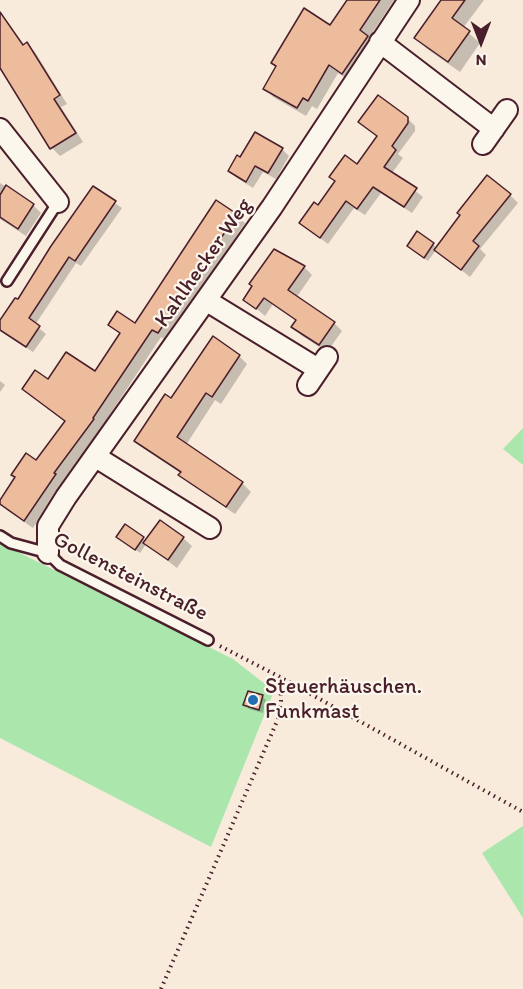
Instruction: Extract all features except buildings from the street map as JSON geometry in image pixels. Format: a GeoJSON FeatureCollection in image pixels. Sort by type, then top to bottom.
{"type":"FeatureCollection","features":[{"type":"Feature","properties":{"kind":"street","name":"Kahlhecker Weg"},"geometry":{"type":"LineString","coordinates":[[48,554],[48,526],[272,207],[409,0]]}},
{"type":"Feature","properties":{"kind":"street"},"geometry":{"type":"LineString","coordinates":[[380,42],[488,136],[507,110]]}},
{"type":"Feature","properties":{"kind":"street"},"geometry":{"type":"LineString","coordinates":[[0,129],[58,202]]}},
{"type":"Feature","properties":{"kind":"street"},"geometry":{"type":"LineString","coordinates":[[207,301],[318,370]]}},
{"type":"Feature","properties":{"kind":"street"},"geometry":{"type":"LineString","coordinates":[[96,457],[210,528]]}},
{"type":"Feature","properties":{"kind":"lane"},"geometry":{"type":"LineString","coordinates":[[7,281],[58,202]]}},
{"type":"Feature","properties":{"kind":"lane","name":"Gollensteinstraße"},"geometry":{"type":"LineString","coordinates":[[0,536],[11,543],[48,554],[60,565],[208,640]]}},
{"type":"Feature","properties":{"kind":"path"},"geometry":{"type":"LineString","coordinates":[[208,640],[280,677],[523,812]]}},
{"type":"Feature","properties":{"kind":"path"},"geometry":{"type":"LineString","coordinates":[[160,989],[278,719],[281,701],[280,677]]}},
{"type":"Feature","properties":{"kind":"green space"},"geometry":{"type":"Polygon","coordinates":[[[523,428],[523,465],[503,449],[523,428]]]}},
{"type":"Feature","properties":{"kind":"green space"},"geometry":{"type":"Polygon","coordinates":[[[0,543],[233,659],[274,691],[211,847],[0,738],[0,543]]]}},
{"type":"Feature","properties":{"kind":"green space"},"geometry":{"type":"Polygon","coordinates":[[[523,826],[523,918],[482,853],[523,826]]]}},
{"type":"Feature","properties":{"kind":"place","name":"Steuerhäuschen. Funkmast"},"geometry":{"type":"Point","coordinates":[253,700]}}]}
